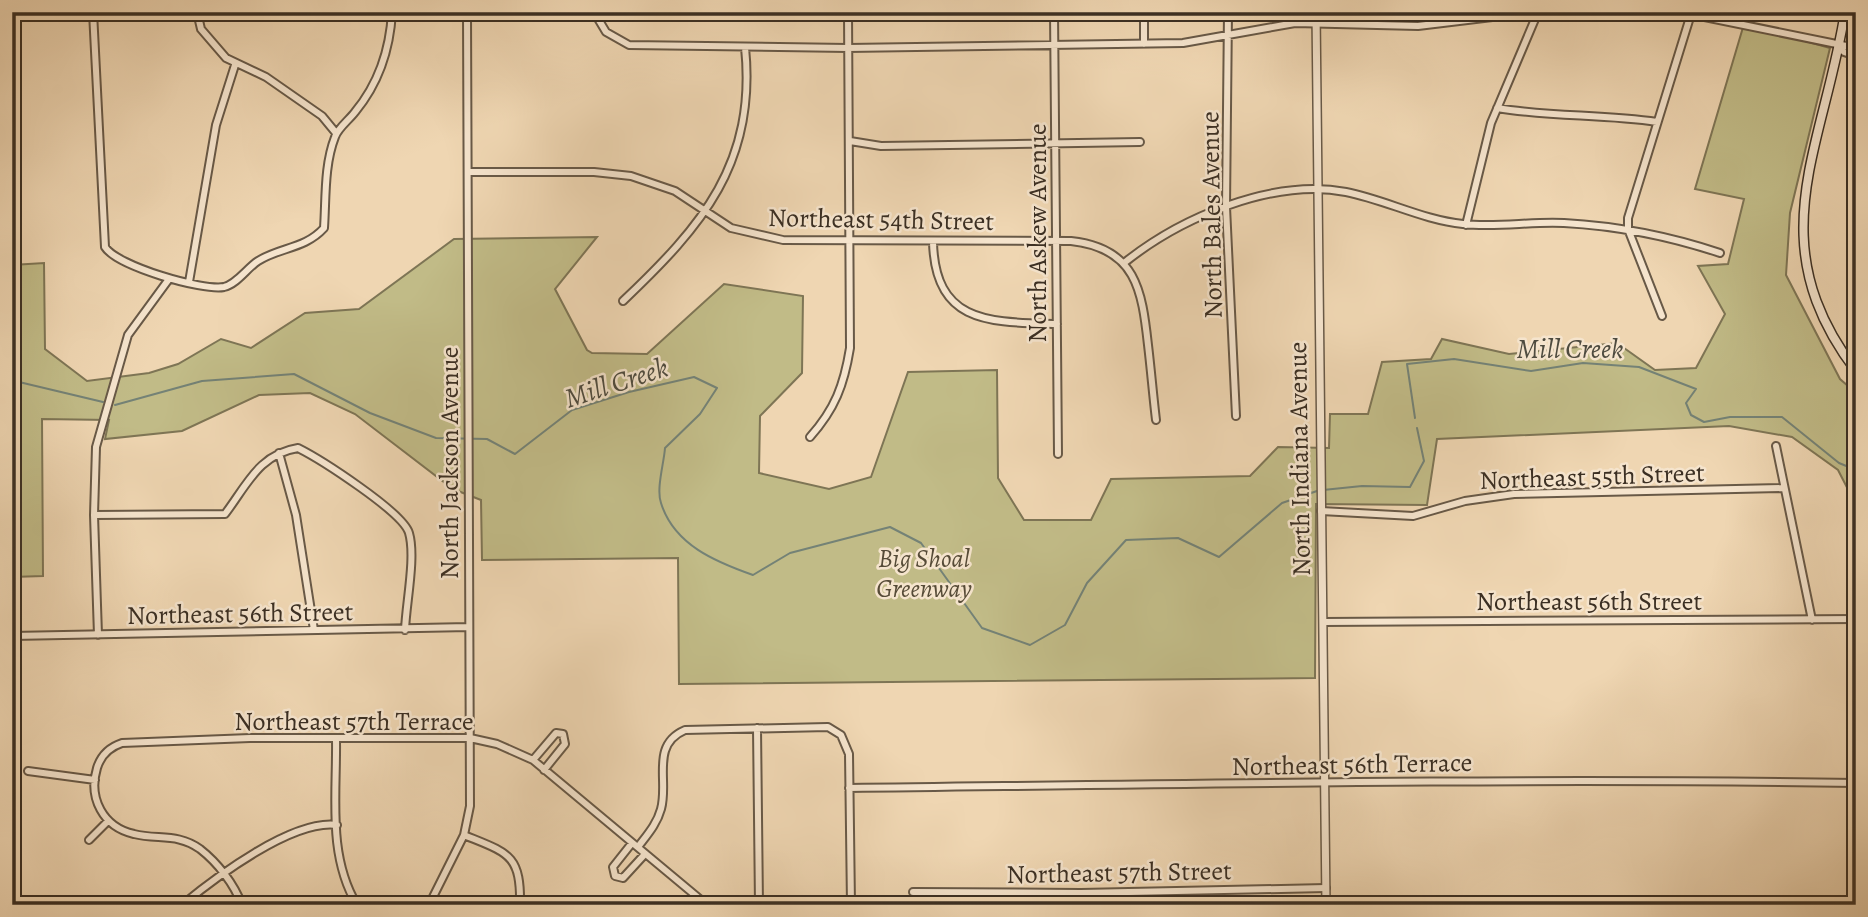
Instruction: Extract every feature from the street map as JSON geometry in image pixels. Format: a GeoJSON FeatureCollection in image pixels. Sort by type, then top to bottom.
{"type":"FeatureCollection","features":[{"type":"Feature","properties":{"kind":"main road"},"geometry":{"type":"LineString","coordinates":[[1845,12],[1806,182],[1802,232],[1807,271],[1816,303],[1834,340],[1856,372]]}},
{"type":"Feature","properties":{"kind":"street"},"geometry":{"type":"LineString","coordinates":[[93,12],[103,242],[117,260],[169,279],[225,287],[269,255],[309,242],[324,228],[329,164],[336,133],[355,113],[374,83],[390,37],[392,12]]}},
{"type":"Feature","properties":{"kind":"street"},"geometry":{"type":"LineString","coordinates":[[197,12],[201,29],[235,65],[266,77],[322,116],[336,133]]}},
{"type":"Feature","properties":{"kind":"street","name":"North Jackson Avenue"},"geometry":{"type":"LineString","coordinates":[[429,905],[464,835],[470,806],[467,12]]}},
{"type":"Feature","properties":{"kind":"street"},"geometry":{"type":"LineString","coordinates":[[594,12],[603,28],[619,41],[629,45],[848,48],[1190,43],[1268,26],[1316,23],[1406,27],[1536,12],[1497,108],[1477,172],[1466,225]]}},
{"type":"Feature","properties":{"kind":"street"},"geometry":{"type":"LineString","coordinates":[[810,437],[834,408],[846,373],[852,320],[848,12]]}},
{"type":"Feature","properties":{"kind":"street","name":"North Askew Avenue"},"geometry":{"type":"LineString","coordinates":[[1055,12],[1058,454]]}},
{"type":"Feature","properties":{"kind":"street"},"geometry":{"type":"LineString","coordinates":[[1144,12],[1144,44]]}},
{"type":"Feature","properties":{"kind":"street","name":"North Bales Avenue"},"geometry":{"type":"LineString","coordinates":[[1228,12],[1226,206],[1236,416]]}},
{"type":"Feature","properties":{"kind":"street","name":"North Indiana Avenue"},"geometry":{"type":"LineString","coordinates":[[1316,12],[1326,905]]}},
{"type":"Feature","properties":{"kind":"street"},"geometry":{"type":"LineString","coordinates":[[1461,12],[1461,22]]}},
{"type":"Feature","properties":{"kind":"street"},"geometry":{"type":"LineString","coordinates":[[1680,12],[1711,15],[1856,48]]}},
{"type":"Feature","properties":{"kind":"street"},"geometry":{"type":"LineString","coordinates":[[1662,316],[1628,229],[1628,218],[1691,14]]}},
{"type":"Feature","properties":{"kind":"street"},"geometry":{"type":"LineString","coordinates":[[1838,46],[1844,52],[1856,55]]}},
{"type":"Feature","properties":{"kind":"street"},"geometry":{"type":"LineString","coordinates":[[623,301],[673,253],[705,213],[732,166],[742,132],[747,79],[745,47]]}},
{"type":"Feature","properties":{"kind":"street"},"geometry":{"type":"LineString","coordinates":[[189,282],[216,125],[235,65]]}},
{"type":"Feature","properties":{"kind":"street"},"geometry":{"type":"LineString","coordinates":[[1497,108],[1540,116],[1615,116],[1657,122]]}},
{"type":"Feature","properties":{"kind":"street"},"geometry":{"type":"LineString","coordinates":[[850,141],[881,146],[1140,142]]}},
{"type":"Feature","properties":{"kind":"street","name":"Northeast 54th Street"},"geometry":{"type":"LineString","coordinates":[[468,172],[594,172],[631,176],[675,191],[731,228],[759,237],[851,243],[1056,241],[1093,245],[1124,263]]}},
{"type":"Feature","properties":{"kind":"street"},"geometry":{"type":"LineString","coordinates":[[1156,420],[1144,304],[1133,276],[1124,263],[1180,225],[1226,206],[1270,195],[1317,191],[1345,192],[1441,221],[1466,225],[1563,223],[1628,229],[1677,239],[1720,253]]}},
{"type":"Feature","properties":{"kind":"street"},"geometry":{"type":"LineString","coordinates":[[933,242],[939,281],[961,308],[987,320],[1056,324]]}},
{"type":"Feature","properties":{"kind":"street"},"geometry":{"type":"LineString","coordinates":[[98,635],[94,515],[96,447],[128,335],[169,279]]}},
{"type":"Feature","properties":{"kind":"street"},"geometry":{"type":"LineString","coordinates":[[1776,446],[1812,620]]}},
{"type":"Feature","properties":{"kind":"street"},"geometry":{"type":"LineString","coordinates":[[94,515],[225,514],[252,473],[279,453],[298,448],[319,458],[404,522],[411,544],[405,630]]}},
{"type":"Feature","properties":{"kind":"street"},"geometry":{"type":"LineString","coordinates":[[279,453],[296,515],[314,630]]}},
{"type":"Feature","properties":{"kind":"street","name":"Northeast 55th Street"},"geometry":{"type":"LineString","coordinates":[[1321,511],[1413,516],[1465,501],[1514,494],[1784,488]]}},
{"type":"Feature","properties":{"kind":"street","name":"Northeast 56th Street"},"geometry":{"type":"LineString","coordinates":[[1323,622],[1856,619]]}},
{"type":"Feature","properties":{"kind":"street","name":"Northeast 56th Street"},"geometry":{"type":"LineString","coordinates":[[12,636],[469,627]]}},
{"type":"Feature","properties":{"kind":"street"},"geometry":{"type":"LineString","coordinates":[[645,854],[623,878],[615,876],[613,867],[654,826],[661,810],[663,757],[669,742],[685,730],[823,726],[833,729],[844,739],[849,754],[851,905]]}},
{"type":"Feature","properties":{"kind":"street"},"geometry":{"type":"LineString","coordinates":[[757,728],[759,905]]}},
{"type":"Feature","properties":{"kind":"street"},"geometry":{"type":"LineString","coordinates":[[533,760],[556,733],[563,734],[565,744],[544,769]]}},
{"type":"Feature","properties":{"kind":"street","name":"Northeast 57th Terrace"},"geometry":{"type":"LineString","coordinates":[[95,780],[101,759],[122,743],[250,738],[470,738],[497,744],[533,760],[706,905]]}},
{"type":"Feature","properties":{"kind":"street"},"geometry":{"type":"LineString","coordinates":[[337,739],[339,861],[357,905]]}},
{"type":"Feature","properties":{"kind":"street"},"geometry":{"type":"LineString","coordinates":[[28,771],[95,780],[98,807],[108,821],[135,834],[182,839],[201,849],[225,875],[242,905]]}},
{"type":"Feature","properties":{"kind":"street","name":"Northeast 56th Terrace"},"geometry":{"type":"LineString","coordinates":[[849,788],[1094,787],[1324,781],[1856,783]]}},
{"type":"Feature","properties":{"kind":"street"},"geometry":{"type":"LineString","coordinates":[[89,840],[108,821]]}},
{"type":"Feature","properties":{"kind":"street"},"geometry":{"type":"LineString","coordinates":[[182,905],[288,834],[318,825],[337,825]]}},
{"type":"Feature","properties":{"kind":"street"},"geometry":{"type":"LineString","coordinates":[[464,835],[502,851],[513,860],[519,874],[520,905]]}},
{"type":"Feature","properties":{"kind":"street","name":"Northeast 57th Street"},"geometry":{"type":"LineString","coordinates":[[913,892],[1326,888]]}},
{"type":"Feature","properties":{"kind":"green space","name":"Big Shoal Greenway"},"geometry":{"type":"Polygon","coordinates":[[[1744,24],[1830,48],[1790,213],[1786,275],[1840,379],[1856,393],[1856,505],[1838,470],[1792,437],[1729,426],[1437,439],[1427,505],[1316,504],[1315,678],[679,684],[678,558],[482,560],[481,500],[453,489],[355,414],[310,393],[259,395],[182,431],[105,439],[109,420],[42,419],[43,576],[12,577],[12,265],[44,263],[45,349],[87,381],[149,373],[178,364],[221,339],[251,348],[305,313],[359,309],[454,239],[597,237],[555,289],[587,350],[592,353],[647,354],[724,284],[803,296],[802,373],[760,416],[759,473],[829,489],[871,477],[908,372],[997,370],[998,478],[1024,520],[1091,520],[1111,479],[1250,476],[1278,447],[1329,448],[1330,414],[1368,414],[1382,362],[1431,359],[1442,339],[1509,354],[1617,343],[1655,370],[1696,368],[1725,314],[1698,266],[1728,264],[1744,199],[1695,189],[1744,24]]]}},
{"type":"Feature","properties":{"kind":"waterway","name":"Mill Creek"},"geometry":{"type":"LineString","coordinates":[[1415,418],[1407,364],[1454,359],[1531,371],[1583,363],[1639,367],[1696,389],[1686,403],[1691,415],[1704,422],[1730,417],[1782,417],[1839,463],[1856,470]]}},
{"type":"Feature","properties":{"kind":"waterway","name":"Mill Creek"},"geometry":{"type":"LineString","coordinates":[[115,405],[202,381],[294,374],[370,413],[436,438],[487,439],[515,454],[572,410],[629,392],[694,377],[717,388],[700,414],[665,448],[659,491],[667,518],[686,541],[711,558],[753,575],[790,553],[890,527],[921,543],[982,628],[1030,645],[1065,625],[1087,583],[1126,540],[1178,538],[1219,557],[1282,503],[1317,491]]}},
{"type":"Feature","properties":{"kind":"waterway","name":"Mill Creek"},"geometry":{"type":"LineString","coordinates":[[12,384],[19,382],[103,402]]}},
{"type":"Feature","properties":{"kind":"waterway","name":"Mill Creek"},"geometry":{"type":"LineString","coordinates":[[1323,490],[1362,486],[1410,487],[1424,461],[1417,428]]}}]}
